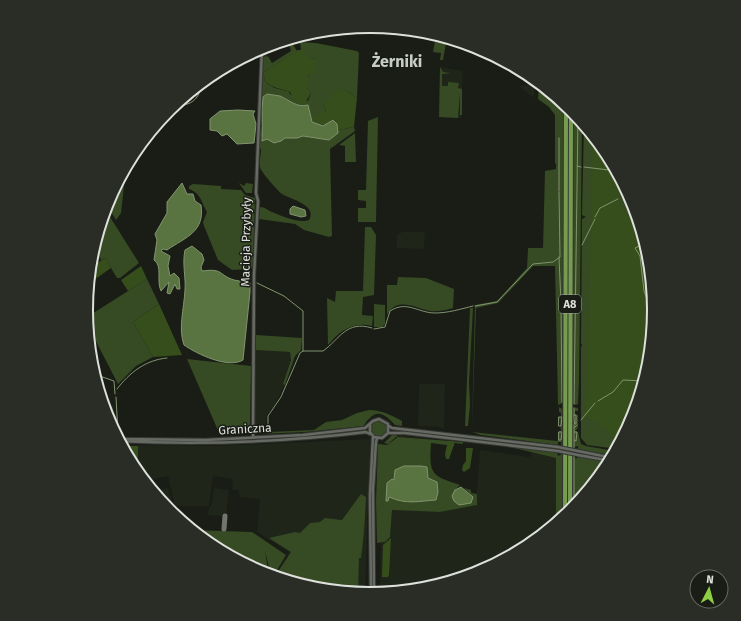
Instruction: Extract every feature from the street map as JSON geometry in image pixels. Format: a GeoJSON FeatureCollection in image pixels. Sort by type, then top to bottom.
{"type":"FeatureCollection","features":[{"type":"Feature","properties":{"kind":"highway","name":"A8"},"geometry":{"type":"LineString","coordinates":[[565,509],[566,113]]}},
{"type":"Feature","properties":{"kind":"highway","name":"A8"},"geometry":{"type":"LineString","coordinates":[[570,503],[571,119]]}},
{"type":"Feature","properties":{"kind":"main road","name":"Macieja Przybyły"},"geometry":{"type":"LineString","coordinates":[[253,437],[254,275],[258,201],[256,193],[258,107],[262,55]]}},
{"type":"Feature","properties":{"kind":"main road"},"geometry":{"type":"LineString","coordinates":[[371,588],[370,479],[372,435],[370,424],[374,420],[384,420],[392,428],[558,449],[604,459]]}},
{"type":"Feature","properties":{"kind":"main road","name":"Graniczna"},"geometry":{"type":"LineString","coordinates":[[125,439],[197,440],[253,437],[345,431],[366,428],[370,424]]}},
{"type":"Feature","properties":{"kind":"main road"},"geometry":{"type":"LineString","coordinates":[[372,435],[377,438],[382,438],[388,433],[389,426]]}},
{"type":"Feature","properties":{"kind":"main road","name":"Graniczna"},"geometry":{"type":"LineString","coordinates":[[126,442],[220,442],[302,438],[366,432],[372,435]]}},
{"type":"Feature","properties":{"kind":"main road"},"geometry":{"type":"LineString","coordinates":[[388,433],[412,434],[558,449]]}},
{"type":"Feature","properties":{"kind":"main road"},"geometry":{"type":"LineString","coordinates":[[374,588],[373,483],[377,438]]}},
{"type":"Feature","properties":{"kind":"main road"},"geometry":{"type":"LineString","coordinates":[[578,453],[606,457]]}},
{"type":"Feature","properties":{"kind":"shaded area"},"geometry":{"type":"Polygon","coordinates":[[[435,41],[446,43],[443,60],[440,60],[441,53],[433,52],[435,41]]]}},
{"type":"Feature","properties":{"kind":"shaded area"},"geometry":{"type":"Polygon","coordinates":[[[300,42],[316,43],[357,51],[359,53],[357,98],[347,91],[336,92],[323,104],[326,112],[319,115],[326,121],[333,119],[337,124],[332,120],[322,126],[312,122],[307,105],[297,105],[277,95],[267,94],[263,97],[261,127],[263,134],[261,139],[270,139],[272,142],[285,138],[296,138],[303,136],[329,140],[338,133],[338,130],[354,127],[355,131],[330,149],[332,236],[329,237],[304,230],[295,224],[259,219],[260,207],[300,221],[309,220],[311,215],[307,206],[282,194],[263,173],[260,167],[261,149],[259,148],[263,59],[266,54],[266,57],[268,56],[272,63],[291,51],[289,45],[293,44],[297,51],[264,72],[265,81],[271,86],[288,91],[291,95],[308,101],[311,93],[307,88],[307,82],[309,81],[308,77],[314,59],[305,55],[301,50],[300,42]]]}},
{"type":"Feature","properties":{"kind":"shaded area"},"geometry":{"type":"Polygon","coordinates":[[[298,50],[302,50],[305,54],[317,62],[315,73],[309,74],[308,77],[310,80],[307,83],[307,88],[311,93],[304,105],[295,102],[290,92],[269,84],[264,77],[264,72],[298,50]]]}},
{"type":"Feature","properties":{"kind":"shaded area"},"geometry":{"type":"Polygon","coordinates":[[[440,67],[463,71],[461,118],[439,117],[440,67]]]}},
{"type":"Feature","properties":{"kind":"shaded area"},"geometry":{"type":"Polygon","coordinates":[[[440,67],[443,72],[451,73],[442,74],[442,86],[448,86],[448,82],[459,83],[458,88],[462,89],[462,115],[460,115],[460,93],[458,118],[439,117],[440,67]]]}},
{"type":"Feature","properties":{"kind":"shaded area"},"geometry":{"type":"Polygon","coordinates":[[[531,84],[535,87],[534,98],[519,86],[531,84]]]}},
{"type":"Feature","properties":{"kind":"shaded area"},"geometry":{"type":"Polygon","coordinates":[[[338,90],[347,91],[357,98],[354,127],[338,130],[337,124],[333,119],[323,125],[314,120],[314,118],[322,112],[326,112],[323,104],[324,102],[338,90]]]}},
{"type":"Feature","properties":{"kind":"shaded area"},"geometry":{"type":"Polygon","coordinates":[[[539,90],[563,111],[563,403],[558,405],[555,266],[533,266],[498,303],[476,308],[472,431],[475,305],[497,301],[527,268],[528,248],[543,248],[545,171],[556,169],[555,115],[549,107],[538,99],[539,90]]]}},
{"type":"Feature","properties":{"kind":"shaded area"},"geometry":{"type":"Polygon","coordinates":[[[267,94],[280,96],[297,105],[308,105],[312,122],[323,126],[333,120],[337,124],[338,133],[329,140],[303,136],[297,138],[285,138],[274,143],[267,139],[262,141],[263,97],[267,94]]]}},
{"type":"Feature","properties":{"kind":"shaded area"},"geometry":{"type":"Polygon","coordinates":[[[220,111],[255,111],[253,114],[256,124],[254,143],[237,144],[227,134],[222,136],[217,131],[210,130],[210,119],[220,111]]]}},
{"type":"Feature","properties":{"kind":"shaded area"},"geometry":{"type":"Polygon","coordinates":[[[378,117],[376,222],[358,222],[358,208],[366,208],[366,201],[358,200],[358,190],[366,190],[368,121],[378,117]]]}},
{"type":"Feature","properties":{"kind":"shaded area"},"geometry":{"type":"Polygon","coordinates":[[[573,121],[582,131],[579,380],[578,404],[573,404],[573,121]]]}},
{"type":"Feature","properties":{"kind":"shaded area"},"geometry":{"type":"Polygon","coordinates":[[[355,133],[356,162],[345,162],[345,146],[339,145],[355,133]]]}},
{"type":"Feature","properties":{"kind":"shaded area"},"geometry":{"type":"Polygon","coordinates":[[[584,134],[611,172],[627,204],[639,239],[646,274],[648,310],[646,347],[643,365],[627,417],[611,448],[587,445],[581,438],[582,219],[586,217],[582,215],[584,134]]]}},
{"type":"Feature","properties":{"kind":"shaded area"},"geometry":{"type":"Polygon","coordinates":[[[593,145],[611,172],[618,187],[618,199],[622,208],[633,221],[643,256],[646,274],[648,310],[646,347],[639,382],[627,417],[615,442],[606,429],[585,416],[587,391],[593,145]]]}},
{"type":"Feature","properties":{"kind":"shaded area"},"geometry":{"type":"Polygon","coordinates":[[[124,183],[121,213],[116,220],[111,212],[124,183]]]}},
{"type":"Feature","properties":{"kind":"shaded area"},"geometry":{"type":"Polygon","coordinates":[[[182,183],[187,194],[193,194],[195,201],[201,205],[201,214],[200,222],[193,233],[167,250],[163,249],[161,251],[170,256],[168,266],[170,276],[174,273],[179,278],[180,289],[177,289],[175,284],[170,294],[167,293],[169,282],[161,291],[159,283],[159,270],[157,263],[154,260],[157,240],[155,234],[167,213],[167,202],[182,183]]]}},
{"type":"Feature","properties":{"kind":"shaded area"},"geometry":{"type":"Polygon","coordinates":[[[239,183],[244,186],[246,183],[253,184],[252,193],[246,193],[239,183]]]}},
{"type":"Feature","properties":{"kind":"shaded area"},"geometry":{"type":"Polygon","coordinates":[[[193,184],[221,186],[221,189],[241,190],[245,195],[255,198],[253,266],[251,269],[232,270],[218,260],[203,222],[207,212],[198,195],[189,189],[189,186],[193,184]]]}},
{"type":"Feature","properties":{"kind":"shaded area"},"geometry":{"type":"Polygon","coordinates":[[[293,206],[305,210],[306,216],[301,217],[290,214],[290,209],[293,206]]]}},
{"type":"Feature","properties":{"kind":"shaded area"},"geometry":{"type":"Polygon","coordinates":[[[110,216],[139,263],[120,278],[117,278],[105,258],[101,260],[98,255],[110,216]]]}},
{"type":"Feature","properties":{"kind":"shaded area"},"geometry":{"type":"Polygon","coordinates":[[[365,227],[371,227],[376,235],[374,295],[363,297],[362,315],[373,316],[372,326],[359,325],[347,328],[337,335],[328,345],[327,298],[335,302],[336,291],[363,291],[365,227]]]}},
{"type":"Feature","properties":{"kind":"shaded area"},"geometry":{"type":"Polygon","coordinates":[[[402,232],[425,232],[424,249],[397,248],[397,235],[402,232]]]}},
{"type":"Feature","properties":{"kind":"shaded area"},"geometry":{"type":"Polygon","coordinates":[[[192,246],[202,254],[204,260],[201,267],[202,271],[218,271],[234,280],[250,283],[243,360],[229,363],[221,362],[204,356],[184,345],[181,325],[185,290],[184,255],[185,250],[192,246]]]}},
{"type":"Feature","properties":{"kind":"shaded area"},"geometry":{"type":"Polygon","coordinates":[[[105,258],[111,268],[95,280],[95,274],[97,264],[105,258]]]}},
{"type":"Feature","properties":{"kind":"shaded area"},"geometry":{"type":"Polygon","coordinates":[[[141,266],[147,279],[128,291],[121,280],[141,266]]]}},
{"type":"Feature","properties":{"kind":"shaded area"},"geometry":{"type":"Polygon","coordinates":[[[398,277],[426,278],[454,289],[453,308],[442,311],[430,311],[412,306],[401,305],[391,309],[387,315],[387,285],[397,285],[398,277]]]}},
{"type":"Feature","properties":{"kind":"shaded area"},"geometry":{"type":"Polygon","coordinates":[[[147,279],[159,304],[133,322],[153,357],[136,366],[118,384],[95,339],[93,313],[147,279]]]}},
{"type":"Feature","properties":{"kind":"shaded area"},"geometry":{"type":"Polygon","coordinates":[[[159,304],[182,355],[153,357],[133,322],[159,304]]]}},
{"type":"Feature","properties":{"kind":"shaded area"},"geometry":{"type":"Polygon","coordinates":[[[374,304],[385,305],[385,324],[382,327],[374,327],[374,304]]]}},
{"type":"Feature","properties":{"kind":"shaded area"},"geometry":{"type":"Polygon","coordinates":[[[470,308],[473,308],[469,382],[470,405],[468,426],[465,426],[470,308]]]}},
{"type":"Feature","properties":{"kind":"shaded area"},"geometry":{"type":"Polygon","coordinates":[[[256,335],[302,338],[301,350],[295,356],[285,385],[283,384],[291,360],[290,352],[256,350],[256,335]]]}},
{"type":"Feature","properties":{"kind":"shaded area"},"geometry":{"type":"Polygon","coordinates":[[[256,350],[290,352],[291,360],[283,384],[285,385],[274,406],[266,416],[266,431],[256,430],[254,426],[256,350]]]}},
{"type":"Feature","properties":{"kind":"shaded area"},"geometry":{"type":"Polygon","coordinates":[[[187,359],[251,366],[250,430],[248,433],[220,435],[187,359]]]}},
{"type":"Feature","properties":{"kind":"shaded area"},"geometry":{"type":"Polygon","coordinates":[[[419,384],[445,384],[444,429],[440,427],[418,426],[419,384]]]}},
{"type":"Feature","properties":{"kind":"shaded area"},"geometry":{"type":"Polygon","coordinates":[[[109,404],[114,406],[115,419],[109,404]]]}},
{"type":"Feature","properties":{"kind":"shaded area"},"geometry":{"type":"Polygon","coordinates":[[[559,407],[562,409],[562,454],[561,442],[558,442],[558,445],[481,435],[472,432],[557,441],[559,439],[559,431],[561,431],[559,417],[561,417],[561,413],[559,412],[559,407]]]}},
{"type":"Feature","properties":{"kind":"shaded area"},"geometry":{"type":"Polygon","coordinates":[[[573,407],[578,408],[578,411],[575,411],[575,414],[578,415],[578,428],[575,431],[578,432],[581,444],[610,451],[607,455],[578,449],[578,446],[574,447],[574,456],[576,459],[578,456],[603,462],[591,479],[573,500],[573,407]]]}},
{"type":"Feature","properties":{"kind":"shaded area"},"geometry":{"type":"Polygon","coordinates":[[[369,410],[382,412],[402,421],[402,426],[395,425],[384,415],[376,414],[363,426],[268,434],[268,432],[314,430],[326,422],[342,420],[357,413],[369,410]]]}},
{"type":"Feature","properties":{"kind":"shaded area"},"geometry":{"type":"Polygon","coordinates":[[[376,421],[382,421],[387,426],[385,435],[382,437],[376,437],[371,432],[371,426],[376,421]]]}},
{"type":"Feature","properties":{"kind":"shaded area"},"geometry":{"type":"Polygon","coordinates":[[[394,433],[399,436],[388,444],[384,443],[394,433]]]}},
{"type":"Feature","properties":{"kind":"shaded area"},"geometry":{"type":"Polygon","coordinates":[[[398,437],[463,442],[463,444],[454,443],[454,446],[431,443],[432,468],[438,476],[460,485],[455,490],[472,496],[464,488],[471,490],[471,493],[477,494],[477,505],[440,512],[392,510],[390,537],[385,542],[377,543],[376,501],[378,444],[387,445],[398,437]],[[411,466],[398,468],[395,471],[394,480],[392,479],[388,499],[389,497],[411,502],[434,500],[437,490],[437,482],[428,478],[427,467],[411,466]]]}},
{"type":"Feature","properties":{"kind":"shaded area"},"geometry":{"type":"Polygon","coordinates":[[[370,439],[365,588],[334,586],[316,583],[283,574],[289,552],[257,532],[260,499],[240,497],[238,490],[232,490],[233,479],[213,476],[209,506],[175,506],[168,476],[151,480],[128,445],[219,446],[370,439]]]}},
{"type":"Feature","properties":{"kind":"shaded area"},"geometry":{"type":"Polygon","coordinates":[[[448,441],[455,442],[449,459],[446,459],[445,454],[448,441]]]}},
{"type":"Feature","properties":{"kind":"shaded area"},"geometry":{"type":"Polygon","coordinates":[[[502,445],[557,452],[558,456],[562,454],[562,511],[556,516],[556,458],[502,445]]]}},
{"type":"Feature","properties":{"kind":"shaded area"},"geometry":{"type":"Polygon","coordinates":[[[128,446],[138,446],[138,461],[128,446]]]}},
{"type":"Feature","properties":{"kind":"shaded area"},"geometry":{"type":"Polygon","coordinates":[[[466,448],[473,448],[470,468],[464,472],[462,470],[466,461],[466,448]]]}},
{"type":"Feature","properties":{"kind":"shaded area"},"geometry":{"type":"Polygon","coordinates":[[[480,450],[530,457],[531,452],[556,458],[556,516],[539,531],[509,551],[477,567],[425,583],[407,586],[380,587],[381,543],[385,542],[390,537],[392,510],[440,512],[476,505],[480,450]]]}},
{"type":"Feature","properties":{"kind":"shaded area"},"geometry":{"type":"Polygon","coordinates":[[[404,466],[427,467],[428,478],[437,482],[438,492],[436,500],[407,502],[389,497],[388,501],[386,501],[387,483],[392,479],[394,480],[395,470],[404,466]]]}},
{"type":"Feature","properties":{"kind":"shaded area"},"geometry":{"type":"Polygon","coordinates":[[[461,487],[473,497],[471,503],[459,505],[454,501],[452,496],[455,490],[461,487]]]}},
{"type":"Feature","properties":{"kind":"shaded area"},"geometry":{"type":"Polygon","coordinates":[[[168,488],[173,506],[162,493],[159,490],[168,488]]]}},
{"type":"Feature","properties":{"kind":"shaded area"},"geometry":{"type":"Polygon","coordinates":[[[214,488],[229,490],[226,516],[208,515],[209,507],[212,504],[214,488]]]}},
{"type":"Feature","properties":{"kind":"shaded area"},"geometry":{"type":"Polygon","coordinates":[[[361,494],[366,497],[362,550],[361,558],[359,558],[358,587],[316,583],[278,572],[291,552],[269,538],[295,532],[300,533],[310,523],[320,522],[325,518],[342,520],[361,494]]]}},
{"type":"Feature","properties":{"kind":"shaded area"},"geometry":{"type":"Polygon","coordinates":[[[201,530],[252,532],[286,555],[276,571],[269,569],[265,551],[268,568],[232,551],[201,530]]]}},
{"type":"Feature","properties":{"kind":"shaded area"},"geometry":{"type":"Polygon","coordinates":[[[391,538],[389,575],[388,577],[382,577],[383,545],[391,538]]]}},
{"type":"Feature","properties":{"kind":"waterway"},"geometry":{"type":"LineString","coordinates":[[184,105],[194,100],[199,92]]}},
{"type":"Feature","properties":{"kind":"waterway"},"geometry":{"type":"LineString","coordinates":[[574,404],[578,127]]}},
{"type":"Feature","properties":{"kind":"waterway"},"geometry":{"type":"LineString","coordinates":[[559,138],[559,191]]}},
{"type":"Feature","properties":{"kind":"waterway"},"geometry":{"type":"LineString","coordinates":[[577,166],[581,167]]}},
{"type":"Feature","properties":{"kind":"waterway"},"geometry":{"type":"LineString","coordinates":[[584,167],[610,170]]}},
{"type":"Feature","properties":{"kind":"waterway"},"geometry":{"type":"LineString","coordinates":[[475,306],[497,302],[533,264],[553,262],[560,257],[559,192]]}},
{"type":"Feature","properties":{"kind":"waterway"},"geometry":{"type":"LineString","coordinates":[[595,217],[600,208],[618,199]]}},
{"type":"Feature","properties":{"kind":"waterway"},"geometry":{"type":"LineString","coordinates":[[582,245],[595,219]]}},
{"type":"Feature","properties":{"kind":"waterway"},"geometry":{"type":"LineString","coordinates":[[641,245],[635,248],[640,256],[644,291],[647,301]]}},
{"type":"Feature","properties":{"kind":"waterway"},"geometry":{"type":"LineString","coordinates":[[559,257],[561,304]]}},
{"type":"Feature","properties":{"kind":"waterway"},"geometry":{"type":"LineString","coordinates":[[257,283],[284,296],[303,311],[303,351]]}},
{"type":"Feature","properties":{"kind":"waterway"},"geometry":{"type":"LineString","coordinates":[[374,329],[385,327],[390,311],[396,308],[407,307],[435,313],[450,312],[473,306]]}},
{"type":"Feature","properties":{"kind":"waterway"},"geometry":{"type":"LineString","coordinates":[[561,306],[562,402]]}},
{"type":"Feature","properties":{"kind":"waterway"},"geometry":{"type":"LineString","coordinates":[[268,432],[268,416],[281,397],[300,353],[303,351],[323,351],[344,332],[350,329],[363,326],[372,328]]}},
{"type":"Feature","properties":{"kind":"waterway"},"geometry":{"type":"LineString","coordinates":[[117,389],[127,377],[145,364],[167,358]]}},
{"type":"Feature","properties":{"kind":"waterway"},"geometry":{"type":"LineString","coordinates":[[101,376],[114,381],[115,394]]}},
{"type":"Feature","properties":{"kind":"waterway"},"geometry":{"type":"LineString","coordinates":[[598,401],[613,392],[623,380],[639,381]]}},
{"type":"Feature","properties":{"kind":"waterway"},"geometry":{"type":"LineString","coordinates":[[116,397],[117,424]]}},
{"type":"Feature","properties":{"kind":"waterway"},"geometry":{"type":"LineString","coordinates":[[581,420],[595,403]]}},
{"type":"Feature","properties":{"kind":"waterway"},"geometry":{"type":"LineString","coordinates":[[574,408],[574,415]]}},
{"type":"Feature","properties":{"kind":"waterway"},"geometry":{"type":"LineString","coordinates":[[574,415],[576,415],[576,424],[575,424],[574,415]]}},
{"type":"Feature","properties":{"kind":"waterway"},"geometry":{"type":"LineString","coordinates":[[559,417],[562,417],[561,426],[559,426],[559,417]]}},
{"type":"Feature","properties":{"kind":"waterway"},"geometry":{"type":"LineString","coordinates":[[574,425],[574,428],[577,425]]}},
{"type":"Feature","properties":{"kind":"waterway"},"geometry":{"type":"LineString","coordinates":[[574,428],[574,440],[576,441],[577,432],[574,432]]}},
{"type":"Feature","properties":{"kind":"waterway"},"geometry":{"type":"LineString","coordinates":[[559,432],[562,432],[561,440],[559,440],[559,432]]}},
{"type":"Feature","properties":{"kind":"waterway"},"geometry":{"type":"LineString","coordinates":[[574,440],[574,499]]}},
{"type":"Feature","properties":{"kind":"taxiway"},"geometry":{"type":"LineString","coordinates":[[224,529],[225,516]]}},
{"type":"Feature","properties":{"kind":"district","name":"Żerniki"},"geometry":{"type":"Point","coordinates":[397,61]}}]}
